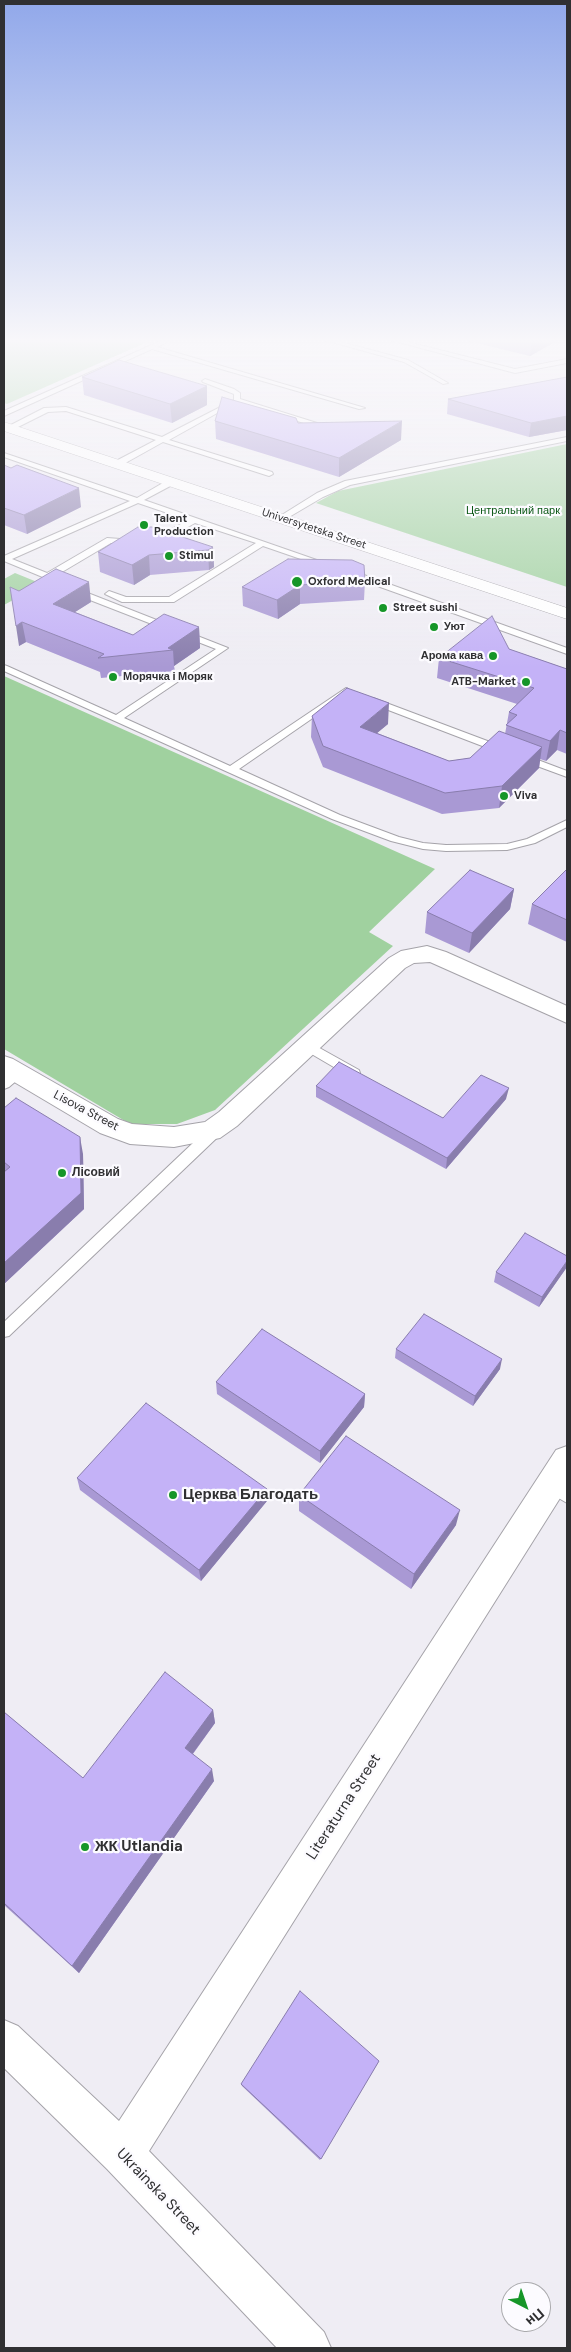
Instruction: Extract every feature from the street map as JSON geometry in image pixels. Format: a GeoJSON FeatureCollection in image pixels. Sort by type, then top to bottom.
{"type":"FeatureCollection","features":[{"type":"Feature","properties":{"kind":"main road","name":"Universytetska Street"},"geometry":{"type":"LineString","coordinates":[[75,449],[567,614]]}},
{"type":"Feature","properties":{"kind":"street","name":"Lisova Street"},"geometry":{"type":"LineString","coordinates":[[8,1074],[109,1126],[130,1134],[174,1137],[210,1131],[228,1119],[397,963],[409,956],[418,954],[433,955],[567,1015]]}},
{"type":"Feature","properties":{"kind":"street","name":"Literaturna Street"},"geometry":{"type":"LineString","coordinates":[[122,2154],[562,1480]]}},
{"type":"Feature","properties":{"kind":"street","name":"Ukrainska Street"},"geometry":{"type":"LineString","coordinates":[[4,2040],[122,2154],[308,2348]]}},
{"type":"Feature","properties":{"kind":"lane"},"geometry":{"type":"LineString","coordinates":[[117,464],[145,449]]}},
{"type":"Feature","properties":{"kind":"lane"},"geometry":{"type":"LineString","coordinates":[[189,449],[269,474]]}},
{"type":"Feature","properties":{"kind":"lane"},"geometry":{"type":"LineString","coordinates":[[280,518],[320,495],[348,484],[520,449]]}},
{"type":"Feature","properties":{"kind":"lane"},"geometry":{"type":"LineString","coordinates":[[4,455],[262,543],[567,651]]}},
{"type":"Feature","properties":{"kind":"lane"},"geometry":{"type":"LineString","coordinates":[[4,559],[136,501],[171,482]]}},
{"type":"Feature","properties":{"kind":"lane"},"geometry":{"type":"LineString","coordinates":[[48,576],[110,540],[152,543],[194,520]]}},
{"type":"Feature","properties":{"kind":"lane"},"geometry":{"type":"LineString","coordinates":[[4,559],[48,576],[67,579],[125,600],[171,600],[262,543]]}},
{"type":"Feature","properties":{"kind":"lane"},"geometry":{"type":"LineString","coordinates":[[48,576],[53,582],[222,648],[117,718]]}},
{"type":"Feature","properties":{"kind":"lane"},"geometry":{"type":"LineString","coordinates":[[4,668],[354,825],[395,839],[423,846],[467,849],[507,847],[531,841],[567,823]]}},
{"type":"Feature","properties":{"kind":"lane"},"geometry":{"type":"LineString","coordinates":[[231,770],[346,691],[567,774]]}},
{"type":"Feature","properties":{"kind":"lane"},"geometry":{"type":"LineString","coordinates":[[307,1046],[365,1080]]}},
{"type":"Feature","properties":{"kind":"lane"},"geometry":{"type":"LineString","coordinates":[[4,1331],[228,1119]]}},
{"type":"Feature","properties":{"kind":"green space","name":"Центральний парк"},"geometry":{"type":"Polygon","coordinates":[[[544,449],[567,449],[567,587],[316,503],[338,491],[544,449]]]}},
{"type":"Feature","properties":{"kind":"green space"},"geometry":{"type":"Polygon","coordinates":[[[15,573],[42,584],[4,605],[4,579],[15,573]]]}},
{"type":"Feature","properties":{"kind":"green space"},"geometry":{"type":"Polygon","coordinates":[[[4,676],[435,869],[369,932],[393,946],[215,1110],[177,1124],[130,1124],[4,1049],[4,676]]]}},
{"type":"Feature","properties":{"kind":"building"},"geometry":{"type":"Polygon","coordinates":[[[308,449],[355,449],[339,458],[308,449]]]}},
{"type":"Feature","properties":{"kind":"building"},"geometry":{"type":"Polygon","coordinates":[[[4,465],[11,468],[17,465],[79,488],[24,515],[4,508],[4,465]]]}},
{"type":"Feature","properties":{"kind":"building"},"geometry":{"type":"Polygon","coordinates":[[[138,527],[152,527],[213,547],[208,550],[149,555],[132,565],[98,552],[138,527]]]}},
{"type":"Feature","properties":{"kind":"building"},"geometry":{"type":"Polygon","coordinates":[[[288,559],[352,560],[364,565],[365,581],[300,585],[277,600],[242,587],[288,559]]]}},
{"type":"Feature","properties":{"kind":"building"},"geometry":{"type":"Polygon","coordinates":[[[56,569],[89,582],[53,604],[133,635],[164,614],[199,627],[168,648],[173,650],[98,658],[104,654],[22,622],[16,626],[10,587],[19,591],[56,569]]]}},
{"type":"Feature","properties":{"kind":"building"},"geometry":{"type":"Polygon","coordinates":[[[492,616],[509,649],[567,669],[567,733],[560,730],[550,741],[506,725],[517,715],[509,712],[534,688],[439,658],[492,616]]]}},
{"type":"Feature","properties":{"kind":"building"},"geometry":{"type":"Polygon","coordinates":[[[347,688],[389,703],[360,727],[449,761],[470,758],[499,731],[542,747],[502,786],[445,793],[323,746],[312,716],[347,688]]]}},
{"type":"Feature","properties":{"kind":"building"},"geometry":{"type":"Polygon","coordinates":[[[567,869],[567,920],[532,904],[567,869]]]}},
{"type":"Feature","properties":{"kind":"building"},"geometry":{"type":"Polygon","coordinates":[[[470,870],[514,889],[472,933],[427,912],[470,870]]]}},
{"type":"Feature","properties":{"kind":"building"},"geometry":{"type":"Polygon","coordinates":[[[339,1062],[443,1118],[481,1075],[509,1088],[447,1158],[316,1086],[339,1062]]]}},
{"type":"Feature","properties":{"kind":"building"},"geometry":{"type":"Polygon","coordinates":[[[16,1098],[80,1137],[81,1193],[4,1263],[4,1172],[10,1167],[4,1162],[4,1108],[16,1098]]]}},
{"type":"Feature","properties":{"kind":"building"},"geometry":{"type":"Polygon","coordinates":[[[525,1233],[567,1256],[567,1261],[542,1297],[496,1272],[525,1233]]]}},
{"type":"Feature","properties":{"kind":"building"},"geometry":{"type":"Polygon","coordinates":[[[424,1314],[502,1359],[475,1396],[396,1349],[424,1314]]]}},
{"type":"Feature","properties":{"kind":"building"},"geometry":{"type":"Polygon","coordinates":[[[262,1329],[365,1394],[320,1451],[216,1382],[262,1329]]]}},
{"type":"Feature","properties":{"kind":"building","name":"Церква Благодать"},"geometry":{"type":"Polygon","coordinates":[[[146,1403],[267,1489],[199,1570],[77,1478],[146,1403]]]}},
{"type":"Feature","properties":{"kind":"building"},"geometry":{"type":"Polygon","coordinates":[[[346,1436],[460,1510],[414,1574],[299,1495],[346,1436]]]}},
{"type":"Feature","properties":{"kind":"building","name":"ЖК Utlandia"},"geometry":{"type":"Polygon","coordinates":[[[165,1672],[213,1710],[185,1748],[212,1769],[72,1966],[4,1903],[4,1712],[83,1778],[165,1672]]]}},
{"type":"Feature","properties":{"kind":"building"},"geometry":{"type":"Polygon","coordinates":[[[300,1991],[379,2061],[321,2159],[241,2084],[300,1991]]]}},
{"type":"Feature","properties":{"kind":"place","name":"Talent Production"},"geometry":{"type":"Point","coordinates":[144,525]}},
{"type":"Feature","properties":{"kind":"place","name":"Stimul"},"geometry":{"type":"Point","coordinates":[169,556]}},
{"type":"Feature","properties":{"kind":"place","name":"Oxford Medical"},"geometry":{"type":"Point","coordinates":[297,582]}},
{"type":"Feature","properties":{"kind":"place","name":"Street sushi"},"geometry":{"type":"Point","coordinates":[383,608]}},
{"type":"Feature","properties":{"kind":"place","name":"Уют"},"geometry":{"type":"Point","coordinates":[434,627]}},
{"type":"Feature","properties":{"kind":"place","name":"Арома кава"},"geometry":{"type":"Point","coordinates":[493,656]}},
{"type":"Feature","properties":{"kind":"place","name":"Морячка і Моряк"},"geometry":{"type":"Point","coordinates":[113,677]}},
{"type":"Feature","properties":{"kind":"place","name":"ATB-Market"},"geometry":{"type":"Point","coordinates":[526,682]}},
{"type":"Feature","properties":{"kind":"place","name":"Viva"},"geometry":{"type":"Point","coordinates":[504,796]}},
{"type":"Feature","properties":{"kind":"place","name":"Лісовий"},"geometry":{"type":"Point","coordinates":[62,1173]}},
{"type":"Feature","properties":{"kind":"place","name":"Церква Благодать"},"geometry":{"type":"Point","coordinates":[173,1495]}},
{"type":"Feature","properties":{"kind":"place","name":"ЖК Utlandia"},"geometry":{"type":"Point","coordinates":[85,1847]}}]}
